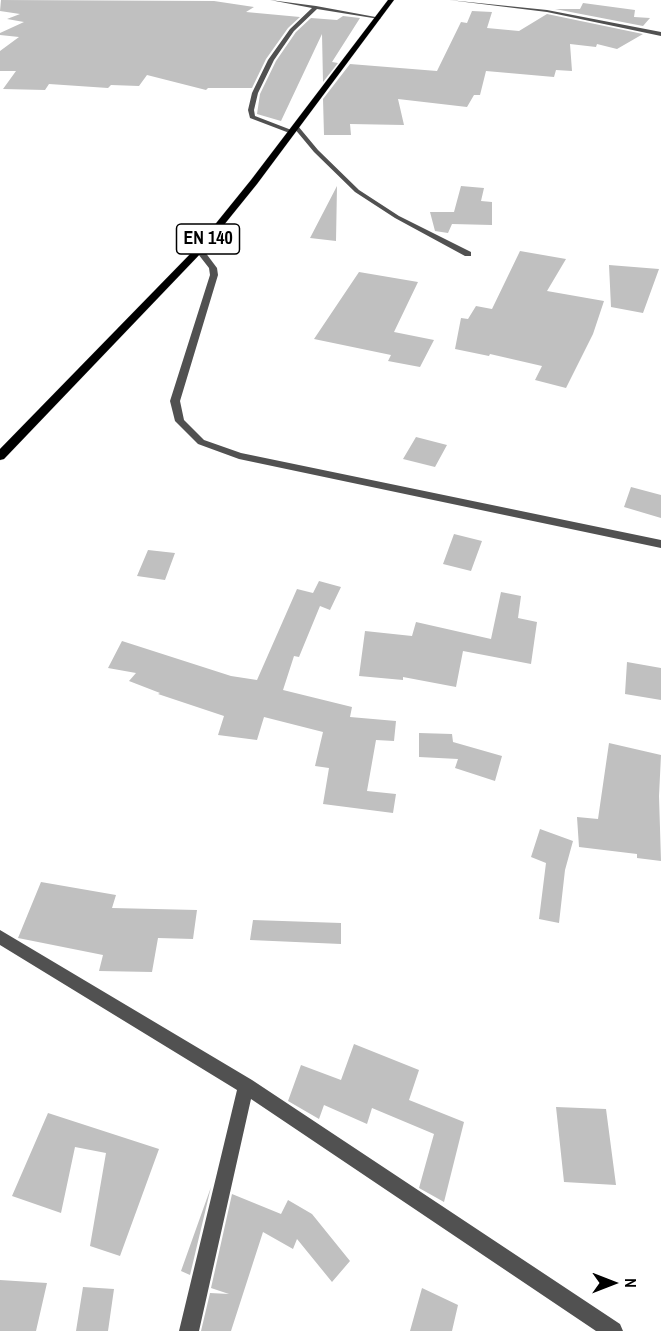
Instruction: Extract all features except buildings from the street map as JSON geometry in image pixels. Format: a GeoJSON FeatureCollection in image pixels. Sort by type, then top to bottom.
{"type":"FeatureCollection","features":[{"type":"Feature","properties":{"kind":"main road","name":"EN 140"},"geometry":{"type":"LineString","coordinates":[[0,456],[199,250],[391,0]]}},
{"type":"Feature","properties":{"kind":"street"},"geometry":{"type":"LineString","coordinates":[[272,0],[378,18]]}},
{"type":"Feature","properties":{"kind":"street"},"geometry":{"type":"LineString","coordinates":[[451,0],[547,11],[661,34]]}},
{"type":"Feature","properties":{"kind":"street"},"geometry":{"type":"LineString","coordinates":[[316,7],[292,30],[271,60],[255,93],[250,110],[252,117],[293,129],[357,191],[397,217],[468,254]]}},
{"type":"Feature","properties":{"kind":"street"},"geometry":{"type":"LineString","coordinates":[[199,250],[213,268],[214,275],[175,401],[180,421],[201,442],[239,456],[661,544]]}},
{"type":"Feature","properties":{"kind":"street"},"geometry":{"type":"LineString","coordinates":[[0,937],[246,1086],[613,1331]]}},
{"type":"Feature","properties":{"kind":"street"},"geometry":{"type":"LineString","coordinates":[[189,1331],[246,1086]]}}]}
